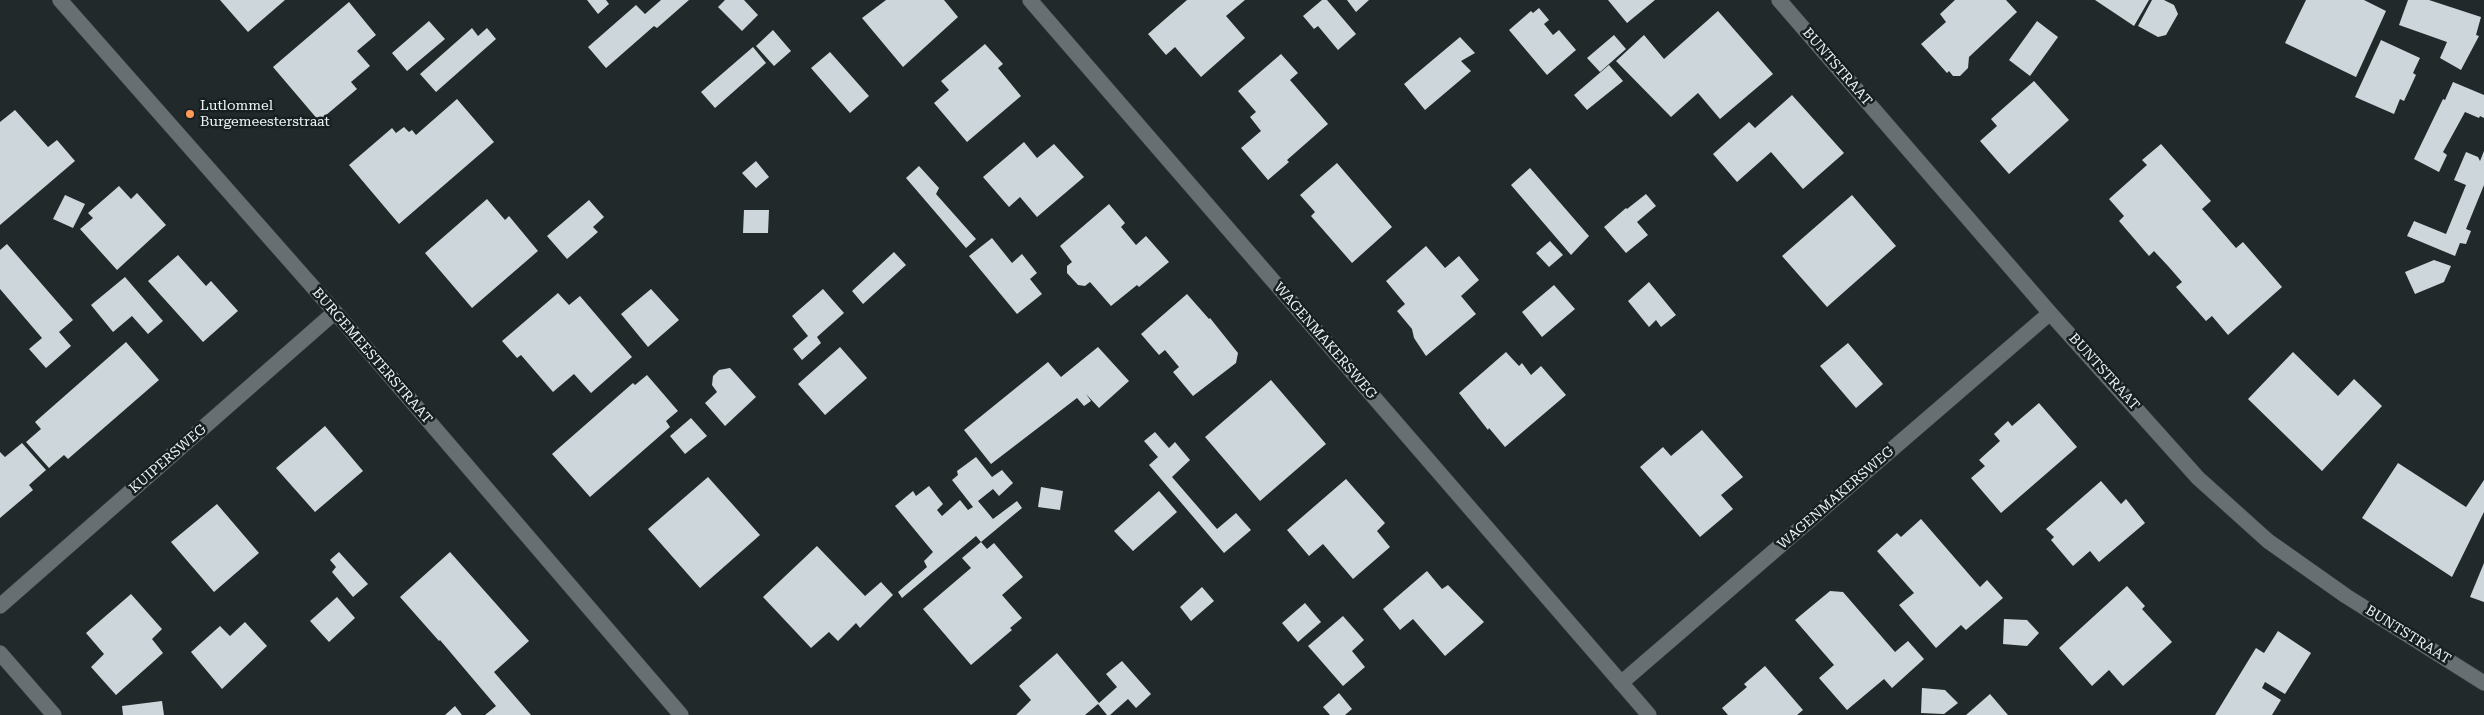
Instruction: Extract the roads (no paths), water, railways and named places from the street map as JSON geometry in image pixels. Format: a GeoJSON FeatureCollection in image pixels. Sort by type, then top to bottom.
{"type":"FeatureCollection","features":[{"type":"Feature","properties":{"kind":"street","name":"BURGEMEESTERSTRAAT"},"geometry":{"type":"LineString","coordinates":[[60,0],[335,312],[682,715]]}},
{"type":"Feature","properties":{"kind":"street","name":"WAGENMAKERSWEG"},"geometry":{"type":"LineString","coordinates":[[1030,0],[1649,715]]}},
{"type":"Feature","properties":{"kind":"street","name":"BUNTSTRAAT"},"geometry":{"type":"LineString","coordinates":[[1779,0],[2050,312],[2198,478],[2268,541],[2346,596],[2484,683]]}},
{"type":"Feature","properties":{"kind":"street","name":"KUIPERSWEG"},"geometry":{"type":"LineString","coordinates":[[0,606],[335,312]]}},
{"type":"Feature","properties":{"kind":"street","name":"WAGENMAKERSWEG"},"geometry":{"type":"LineString","coordinates":[[1621,682],[2050,312]]}},
{"type":"Feature","properties":{"kind":"street"},"geometry":{"type":"LineString","coordinates":[[0,652],[54,715]]}},
{"type":"Feature","properties":{"kind":"place","name":"Lutlommel Burgemeesterstraat"},"geometry":{"type":"Point","coordinates":[190,114]}}]}
